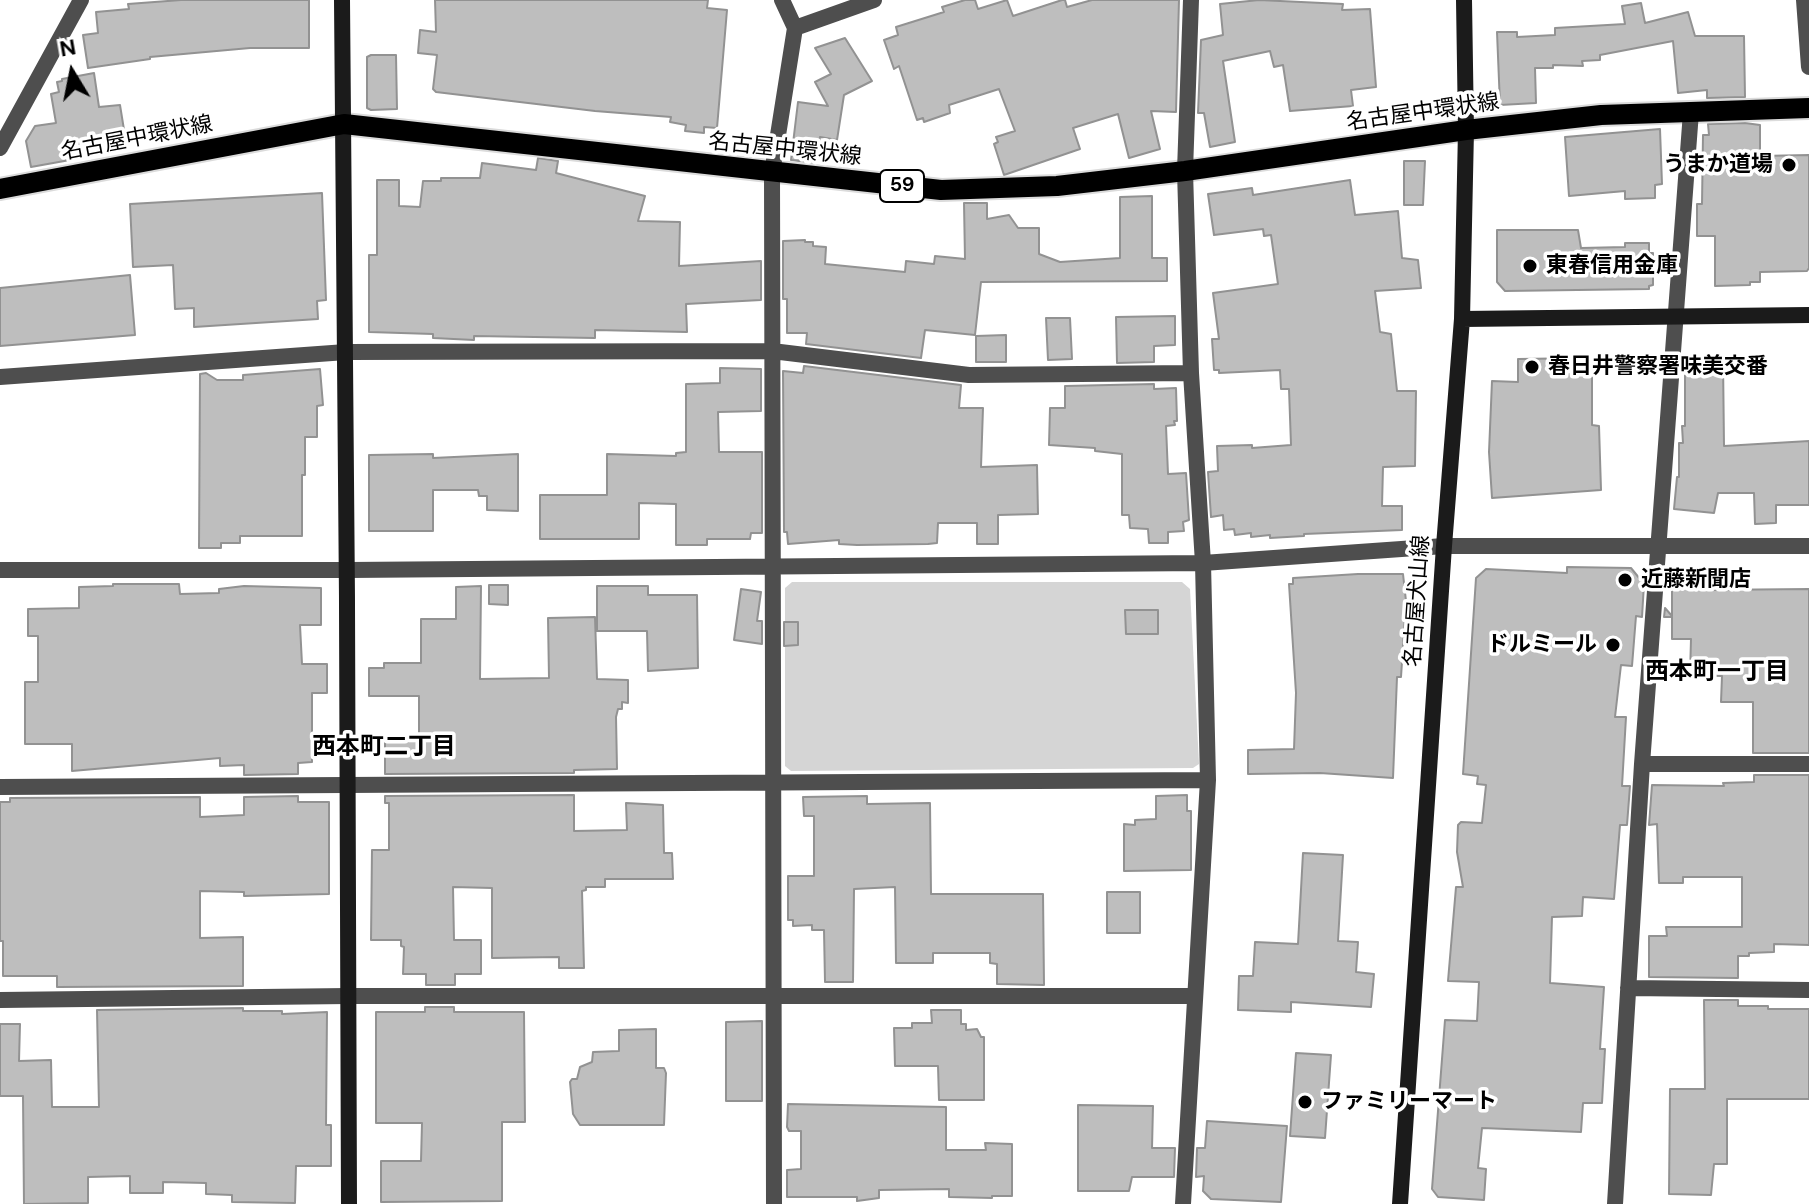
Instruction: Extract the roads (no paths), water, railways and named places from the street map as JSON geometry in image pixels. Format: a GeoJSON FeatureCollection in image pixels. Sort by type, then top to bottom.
{"type":"FeatureCollection","features":[{"type":"Feature","properties":{"kind":"main road","name":"名古屋中環状線"},"geometry":{"type":"LineString","coordinates":[[0,189],[344,124],[941,190],[1057,186],[1185,171],[1466,130],[1601,115],[1809,108]]}},
{"type":"Feature","properties":{"kind":"street"},"geometry":{"type":"LineString","coordinates":[[0,148],[81,0]]}},
{"type":"Feature","properties":{"kind":"street"},"geometry":{"type":"LineString","coordinates":[[342,0],[349,570],[346,786],[349,1204]]}},
{"type":"Feature","properties":{"kind":"street"},"geometry":{"type":"LineString","coordinates":[[774,1204],[772,173],[795,28],[782,0]]}},
{"type":"Feature","properties":{"kind":"street"},"geometry":{"type":"LineString","coordinates":[[795,28],[874,0]]}},
{"type":"Feature","properties":{"kind":"street"},"geometry":{"type":"LineString","coordinates":[[1183,1204],[1208,780],[1203,563],[1191,373],[1185,171],[1191,0]]}},
{"type":"Feature","properties":{"kind":"street","name":"名古屋犬山線"},"geometry":{"type":"LineString","coordinates":[[1400,1204],[1462,319],[1466,130],[1464,0]]}},
{"type":"Feature","properties":{"kind":"street"},"geometry":{"type":"LineString","coordinates":[[1804,0],[1809,67]]}},
{"type":"Feature","properties":{"kind":"street"},"geometry":{"type":"LineString","coordinates":[[1615,1204],[1642,764],[1691,112]]}},
{"type":"Feature","properties":{"kind":"street"},"geometry":{"type":"LineString","coordinates":[[1462,319],[1809,315]]}},
{"type":"Feature","properties":{"kind":"street"},"geometry":{"type":"LineString","coordinates":[[0,377],[346,352],[772,351],[969,375],[1191,373]]}},
{"type":"Feature","properties":{"kind":"street"},"geometry":{"type":"LineString","coordinates":[[0,570],[1203,563],[1444,546],[1809,546]]}},
{"type":"Feature","properties":{"kind":"street"},"geometry":{"type":"LineString","coordinates":[[1642,764],[1809,764]]}},
{"type":"Feature","properties":{"kind":"street"},"geometry":{"type":"LineString","coordinates":[[0,787],[1208,780]]}},
{"type":"Feature","properties":{"kind":"street"},"geometry":{"type":"LineString","coordinates":[[1628,988],[1809,990]]}},
{"type":"Feature","properties":{"kind":"street"},"geometry":{"type":"LineString","coordinates":[[0,1000],[348,996],[1195,996]]}},
{"type":"Feature","properties":{"kind":"place","name":"うまか道場"},"geometry":{"type":"Point","coordinates":[1789,165]}},
{"type":"Feature","properties":{"kind":"place","name":"東春信用金庫"},"geometry":{"type":"Point","coordinates":[1530,266]}},
{"type":"Feature","properties":{"kind":"place","name":"春日井警察署味美交番"},"geometry":{"type":"Point","coordinates":[1532,367]}},
{"type":"Feature","properties":{"kind":"place","name":"近藤新聞店"},"geometry":{"type":"Point","coordinates":[1625,580]}},
{"type":"Feature","properties":{"kind":"place","name":"ドルミール"},"geometry":{"type":"Point","coordinates":[1613,645]}},
{"type":"Feature","properties":{"kind":"place","name":"ファミリーマート"},"geometry":{"type":"Point","coordinates":[1305,1102]}},
{"type":"Feature","properties":{"kind":"district","name":"西本町一丁目"},"geometry":{"type":"Point","coordinates":[1717,673]}},
{"type":"Feature","properties":{"kind":"district","name":"西本町二丁目"},"geometry":{"type":"Point","coordinates":[384,748]}}]}
